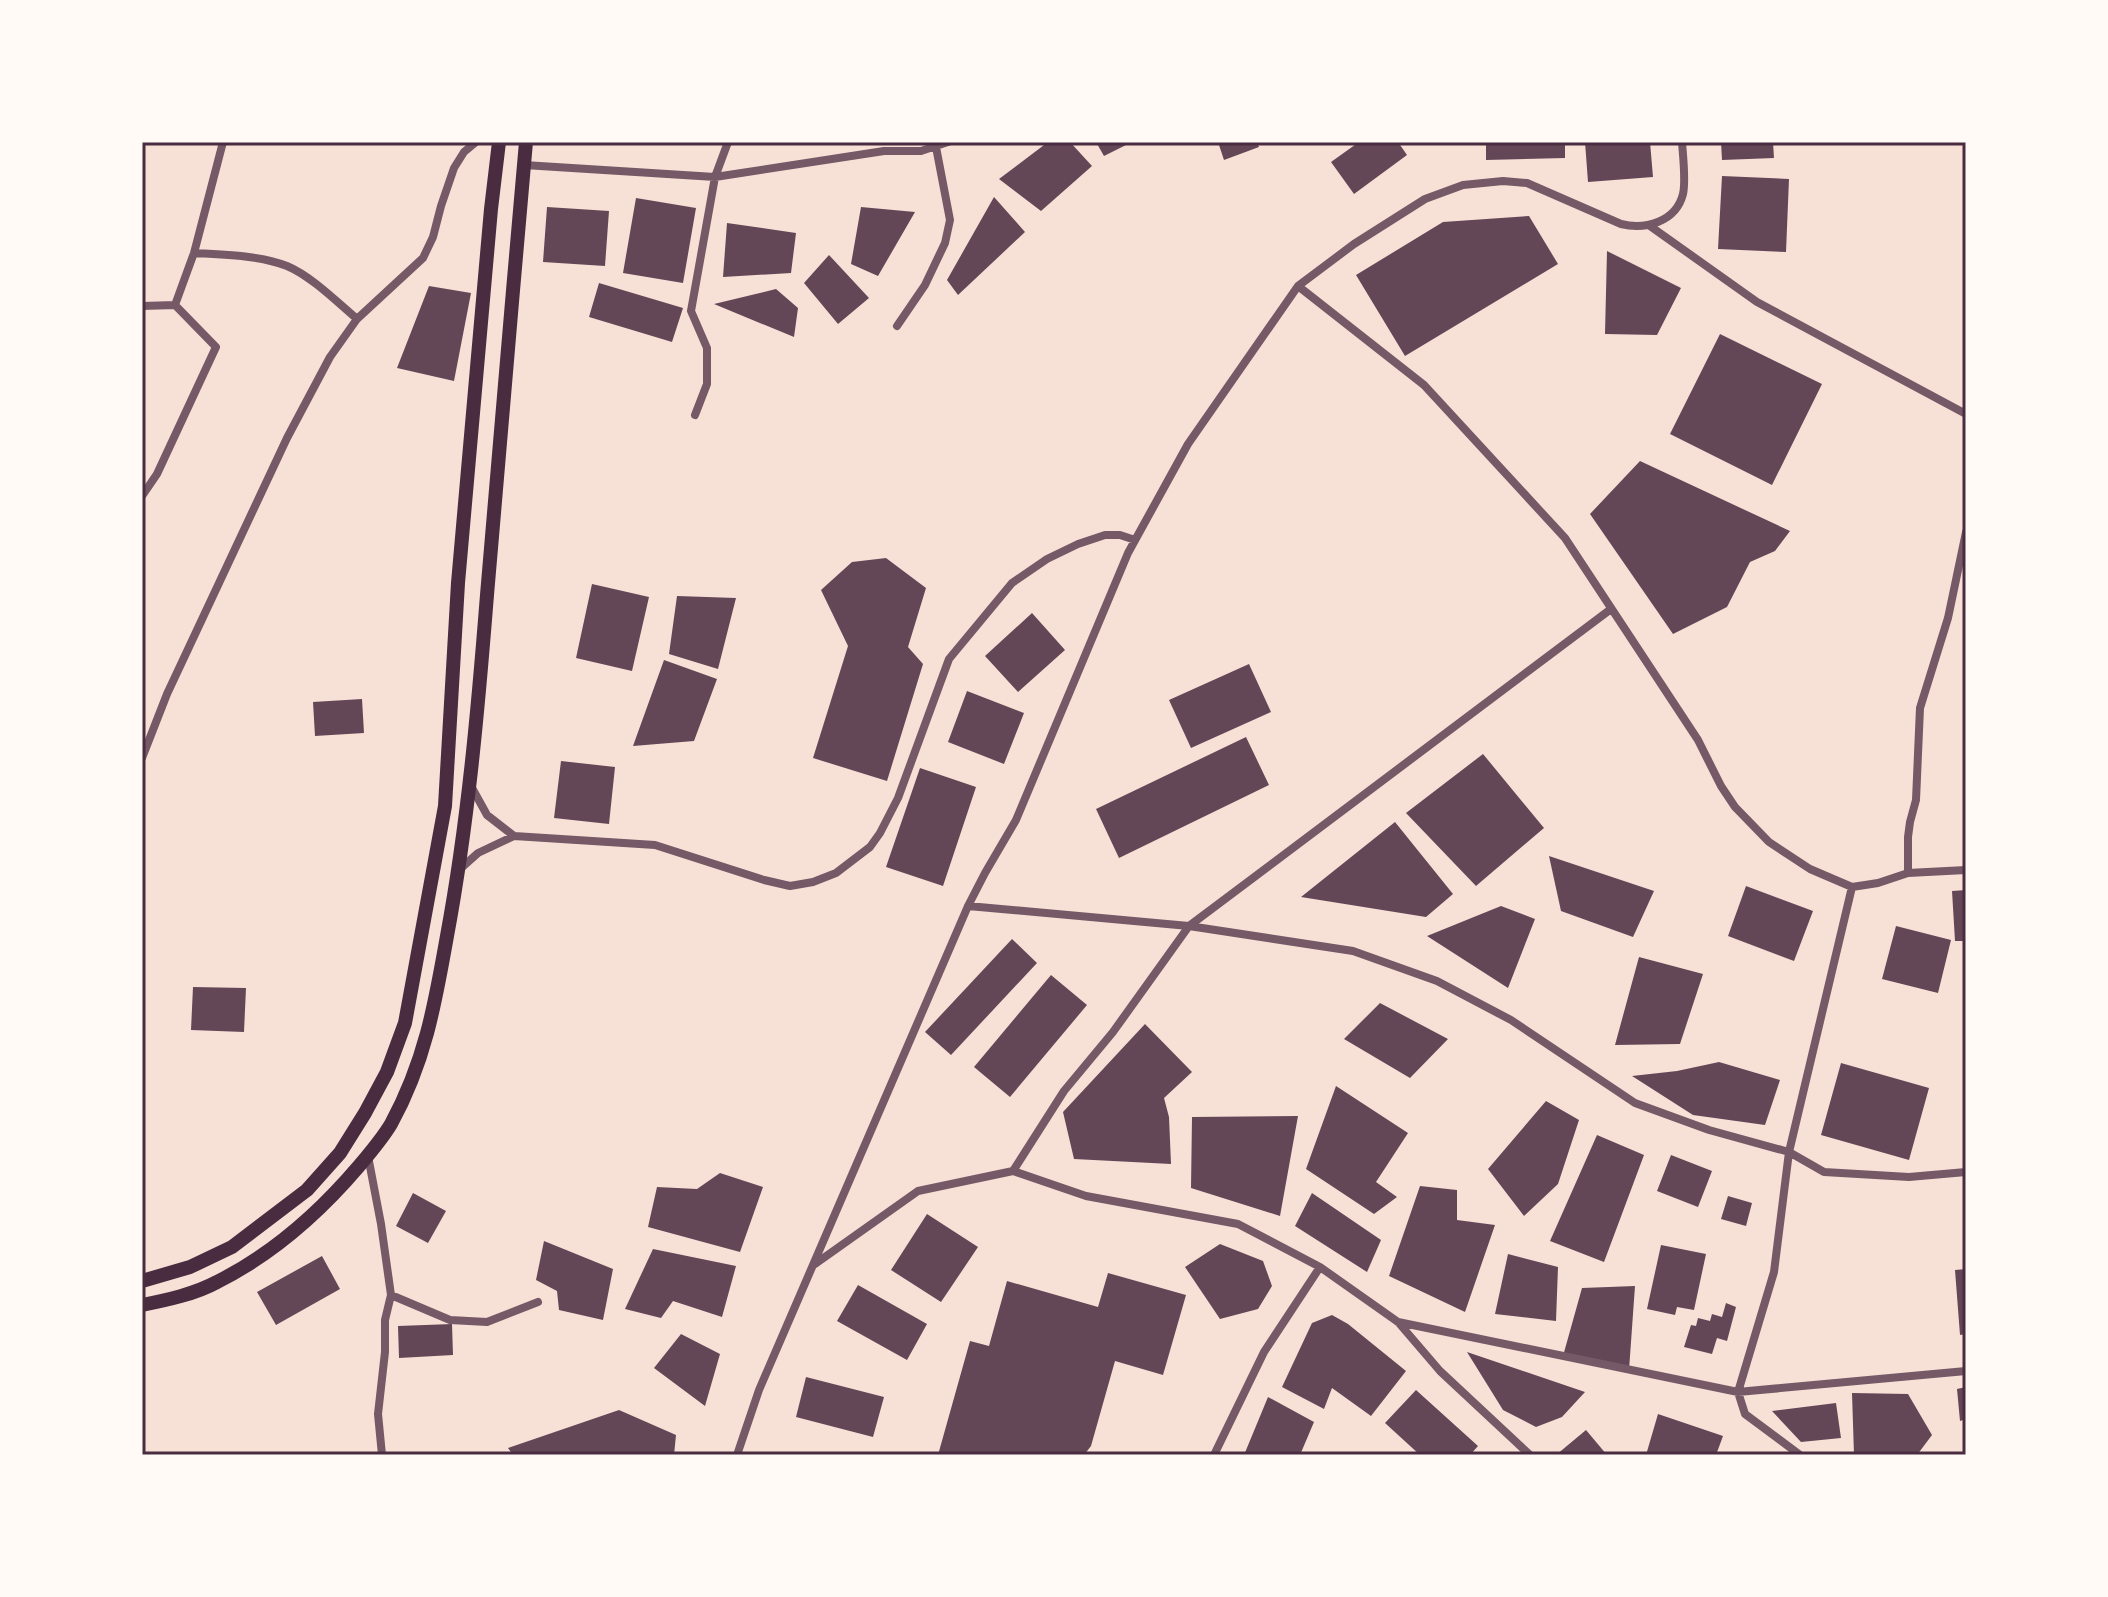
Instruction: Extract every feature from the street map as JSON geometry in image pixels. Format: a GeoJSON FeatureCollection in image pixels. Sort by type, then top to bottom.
{"type":"FeatureCollection","features":[{"type":"Feature","properties":{"kind":"main road"},"geometry":{"type":"LineString","coordinates":[[142,1281],[190,1267],[232,1247],[307,1190],[340,1153],[365,1113],[387,1072],[405,1023],[445,806],[458,583],[499,142]]}},
{"type":"Feature","properties":{"kind":"main road"},"geometry":{"type":"LineString","coordinates":[[142,1305],[214,1284],[259,1259],[312,1216],[343,1185],[389,1127],[414,1077],[427,1038],[471,785],[526,142]]}},
{"type":"Feature","properties":{"kind":"street"},"geometry":{"type":"LineString","coordinates":[[175,305],[194,253],[223,142]]}},
{"type":"Feature","properties":{"kind":"street"},"geometry":{"type":"LineString","coordinates":[[142,758],[167,694],[287,438],[330,357],[357,319],[423,258],[433,237],[454,168],[464,152],[476,142]]}},
{"type":"Feature","properties":{"kind":"street"},"geometry":{"type":"LineString","coordinates":[[695,415],[707,384],[707,348],[691,311],[715,177],[728,142]]}},
{"type":"Feature","properties":{"kind":"street"},"geometry":{"type":"LineString","coordinates":[[524,165],[715,177],[884,151],[921,151],[948,142]]}},
{"type":"Feature","properties":{"kind":"street"},"geometry":{"type":"LineString","coordinates":[[737,1455],[759,1390],[968,906],[1016,820],[1135,540],[1188,444],[1298,286],[1354,244],[1425,199],[1463,185],[1503,181],[1527,183],[1621,224],[1650,226],[1665,219],[1677,207],[1683,193],[1682,142]]}},
{"type":"Feature","properties":{"kind":"street"},"geometry":{"type":"LineString","coordinates":[[897,326],[925,285],[945,243],[950,220],[936,147]]}},
{"type":"Feature","properties":{"kind":"street"},"geometry":{"type":"LineString","coordinates":[[1650,226],[1757,302],[1966,414]]}},
{"type":"Feature","properties":{"kind":"street"},"geometry":{"type":"LineString","coordinates":[[194,253],[259,258],[290,267],[357,319]]}},
{"type":"Feature","properties":{"kind":"street"},"geometry":{"type":"LineString","coordinates":[[1298,286],[1424,385],[1565,538],[1698,740],[1714,776],[1735,807],[1760,833],[1789,856],[1852,887],[1878,883],[1908,873],[1966,870]]}},
{"type":"Feature","properties":{"kind":"street"},"geometry":{"type":"LineString","coordinates":[[142,306],[175,305],[216,347],[157,474],[142,496]]}},
{"type":"Feature","properties":{"kind":"street"},"geometry":{"type":"LineString","coordinates":[[1908,873],[1910,822],[1916,800],[1920,708],[1948,618],[1966,532]]}},
{"type":"Feature","properties":{"kind":"street"},"geometry":{"type":"LineString","coordinates":[[458,870],[478,853],[514,836],[655,845],[790,886],[813,882],[836,873],[870,847],[880,833],[898,798],[949,659],[1012,583],[1047,559],[1078,544],[1105,535],[1120,535],[1135,540]]}},
{"type":"Feature","properties":{"kind":"street"},"geometry":{"type":"LineString","coordinates":[[1013,1171],[1064,1091],[1113,1032],[1189,926],[1611,609]]}},
{"type":"Feature","properties":{"kind":"street"},"geometry":{"type":"LineString","coordinates":[[471,785],[487,815],[514,836]]}},
{"type":"Feature","properties":{"kind":"street"},"geometry":{"type":"LineString","coordinates":[[1800,1455],[1745,1414],[1738,1392],[1774,1272],[1789,1152],[1852,887]]}},
{"type":"Feature","properties":{"kind":"street"},"geometry":{"type":"LineString","coordinates":[[968,906],[1189,926],[1353,951],[1437,981],[1511,1020],[1635,1103],[1709,1130],[1789,1152],[1824,1172],[1909,1177],[1966,1172]]}},
{"type":"Feature","properties":{"kind":"street"},"geometry":{"type":"LineString","coordinates":[[367,1155],[391,1295],[385,1320],[378,1414],[382,1455]]}},
{"type":"Feature","properties":{"kind":"street"},"geometry":{"type":"LineString","coordinates":[[813,1265],[918,1191],[1013,1171],[1086,1196],[1238,1224],[1320,1267],[1398,1322],[1440,1371],[1530,1455]]}},
{"type":"Feature","properties":{"kind":"street"},"geometry":{"type":"LineString","coordinates":[[1214,1455],[1264,1352],[1320,1267]]}},
{"type":"Feature","properties":{"kind":"street"},"geometry":{"type":"LineString","coordinates":[[391,1295],[450,1320],[487,1322],[538,1302]]}},
{"type":"Feature","properties":{"kind":"street"},"geometry":{"type":"LineString","coordinates":[[1398,1322],[1738,1392],[1966,1371]]}},
{"type":"Feature","properties":{"kind":"building"},"geometry":{"type":"Polygon","coordinates":[[[1048,142],[1070,142],[1092,166],[1041,211],[999,179],[1048,142]]]}},
{"type":"Feature","properties":{"kind":"building"},"geometry":{"type":"Polygon","coordinates":[[[1096,142],[1132,142],[1104,156],[1096,142]]]}},
{"type":"Feature","properties":{"kind":"building"},"geometry":{"type":"Polygon","coordinates":[[[1218,142],[1257,142],[1259,147],[1224,160],[1218,142]]]}},
{"type":"Feature","properties":{"kind":"building"},"geometry":{"type":"Polygon","coordinates":[[[1359,142],[1398,142],[1407,155],[1354,194],[1331,162],[1359,142]]]}},
{"type":"Feature","properties":{"kind":"building"},"geometry":{"type":"Polygon","coordinates":[[[1486,142],[1565,142],[1565,158],[1486,160],[1486,142]]]}},
{"type":"Feature","properties":{"kind":"building"},"geometry":{"type":"Polygon","coordinates":[[[1585,142],[1650,142],[1653,177],[1588,182],[1585,142]]]}},
{"type":"Feature","properties":{"kind":"building"},"geometry":{"type":"Polygon","coordinates":[[[1721,142],[1773,142],[1774,158],[1722,160],[1721,142]]]}},
{"type":"Feature","properties":{"kind":"building"},"geometry":{"type":"Polygon","coordinates":[[[1722,176],[1789,179],[1786,252],[1718,249],[1722,176]]]}},
{"type":"Feature","properties":{"kind":"building"},"geometry":{"type":"Polygon","coordinates":[[[994,197],[1025,232],[958,295],[947,280],[994,197]]]}},
{"type":"Feature","properties":{"kind":"building"},"geometry":{"type":"Polygon","coordinates":[[[636,198],[696,208],[683,283],[623,273],[636,198]]]}},
{"type":"Feature","properties":{"kind":"building"},"geometry":{"type":"Polygon","coordinates":[[[547,207],[609,211],[605,266],[543,262],[547,207]]]}},
{"type":"Feature","properties":{"kind":"building"},"geometry":{"type":"Polygon","coordinates":[[[861,207],[915,212],[878,276],[851,264],[861,207]]]}},
{"type":"Feature","properties":{"kind":"building"},"geometry":{"type":"Polygon","coordinates":[[[1529,216],[1558,264],[1405,356],[1356,275],[1443,222],[1529,216]]]}},
{"type":"Feature","properties":{"kind":"building"},"geometry":{"type":"Polygon","coordinates":[[[727,223],[796,233],[791,273],[723,277],[727,223]]]}},
{"type":"Feature","properties":{"kind":"building"},"geometry":{"type":"Polygon","coordinates":[[[1607,251],[1681,288],[1657,335],[1605,334],[1607,251]]]}},
{"type":"Feature","properties":{"kind":"building"},"geometry":{"type":"Polygon","coordinates":[[[829,255],[869,298],[838,324],[804,283],[829,255]]]}},
{"type":"Feature","properties":{"kind":"building"},"geometry":{"type":"Polygon","coordinates":[[[599,283],[683,308],[672,342],[589,317],[599,283]]]}},
{"type":"Feature","properties":{"kind":"building"},"geometry":{"type":"Polygon","coordinates":[[[429,286],[471,293],[454,381],[397,368],[429,286]]]}},
{"type":"Feature","properties":{"kind":"building"},"geometry":{"type":"Polygon","coordinates":[[[776,289],[798,308],[794,337],[714,304],[776,289]]]}},
{"type":"Feature","properties":{"kind":"building"},"geometry":{"type":"Polygon","coordinates":[[[1720,334],[1822,384],[1772,485],[1670,434],[1720,334]]]}},
{"type":"Feature","properties":{"kind":"building"},"geometry":{"type":"Polygon","coordinates":[[[1640,461],[1790,531],[1775,551],[1750,562],[1727,607],[1673,634],[1590,514],[1640,461]]]}},
{"type":"Feature","properties":{"kind":"building"},"geometry":{"type":"Polygon","coordinates":[[[886,558],[926,588],[908,647],[923,664],[887,781],[813,758],[848,646],[821,590],[852,562],[886,558]]]}},
{"type":"Feature","properties":{"kind":"building"},"geometry":{"type":"Polygon","coordinates":[[[592,584],[649,597],[632,671],[576,658],[592,584]]]}},
{"type":"Feature","properties":{"kind":"building"},"geometry":{"type":"Polygon","coordinates":[[[677,596],[736,598],[718,669],[669,654],[677,596]]]}},
{"type":"Feature","properties":{"kind":"building"},"geometry":{"type":"Polygon","coordinates":[[[1032,613],[1065,650],[1018,692],[985,656],[1032,613]]]}},
{"type":"Feature","properties":{"kind":"building"},"geometry":{"type":"Polygon","coordinates":[[[664,660],[717,679],[694,741],[633,746],[664,660]]]}},
{"type":"Feature","properties":{"kind":"building"},"geometry":{"type":"Polygon","coordinates":[[[1249,664],[1271,712],[1191,748],[1169,700],[1249,664]]]}},
{"type":"Feature","properties":{"kind":"building"},"geometry":{"type":"Polygon","coordinates":[[[967,691],[1024,713],[1004,764],[948,742],[967,691]]]}},
{"type":"Feature","properties":{"kind":"building"},"geometry":{"type":"Polygon","coordinates":[[[362,699],[364,733],[315,736],[313,702],[362,699]]]}},
{"type":"Feature","properties":{"kind":"building"},"geometry":{"type":"Polygon","coordinates":[[[1246,737],[1269,785],[1119,858],[1096,809],[1246,737]]]}},
{"type":"Feature","properties":{"kind":"building"},"geometry":{"type":"Polygon","coordinates":[[[1483,754],[1544,828],[1476,886],[1406,813],[1483,754]]]}},
{"type":"Feature","properties":{"kind":"building"},"geometry":{"type":"Polygon","coordinates":[[[561,761],[615,767],[609,824],[554,818],[561,761]]]}},
{"type":"Feature","properties":{"kind":"building"},"geometry":{"type":"Polygon","coordinates":[[[920,768],[976,787],[943,886],[886,867],[920,768]]]}},
{"type":"Feature","properties":{"kind":"building"},"geometry":{"type":"Polygon","coordinates":[[[1395,822],[1453,894],[1426,917],[1301,897],[1395,822]]]}},
{"type":"Feature","properties":{"kind":"building"},"geometry":{"type":"Polygon","coordinates":[[[1549,856],[1654,891],[1633,937],[1561,911],[1549,856]]]}},
{"type":"Feature","properties":{"kind":"building"},"geometry":{"type":"Polygon","coordinates":[[[1746,886],[1813,911],[1794,961],[1728,936],[1746,886]]]}},
{"type":"Feature","properties":{"kind":"building"},"geometry":{"type":"Polygon","coordinates":[[[1966,890],[1966,941],[1955,941],[1952,891],[1966,890]]]}},
{"type":"Feature","properties":{"kind":"building"},"geometry":{"type":"Polygon","coordinates":[[[1501,906],[1535,919],[1508,988],[1427,936],[1501,906]]]}},
{"type":"Feature","properties":{"kind":"building"},"geometry":{"type":"Polygon","coordinates":[[[1896,926],[1951,940],[1938,993],[1882,979],[1896,926]]]}},
{"type":"Feature","properties":{"kind":"building"},"geometry":{"type":"Polygon","coordinates":[[[1012,939],[1037,963],[951,1055],[925,1032],[1012,939]]]}},
{"type":"Feature","properties":{"kind":"building"},"geometry":{"type":"Polygon","coordinates":[[[1639,957],[1703,974],[1680,1044],[1615,1045],[1639,957]]]}},
{"type":"Feature","properties":{"kind":"building"},"geometry":{"type":"Polygon","coordinates":[[[1051,975],[1087,1005],[1010,1097],[974,1067],[1051,975]]]}},
{"type":"Feature","properties":{"kind":"building"},"geometry":{"type":"Polygon","coordinates":[[[193,987],[246,988],[244,1032],[191,1030],[193,987]]]}},
{"type":"Feature","properties":{"kind":"building"},"geometry":{"type":"Polygon","coordinates":[[[1380,1003],[1448,1039],[1410,1078],[1344,1039],[1380,1003]]]}},
{"type":"Feature","properties":{"kind":"building"},"geometry":{"type":"Polygon","coordinates":[[[1145,1024],[1192,1072],[1164,1098],[1169,1117],[1171,1164],[1074,1159],[1063,1112],[1145,1024]]]}},
{"type":"Feature","properties":{"kind":"building"},"geometry":{"type":"Polygon","coordinates":[[[1719,1062],[1780,1080],[1765,1125],[1693,1115],[1632,1076],[1677,1071],[1719,1062]]]}},
{"type":"Feature","properties":{"kind":"building"},"geometry":{"type":"Polygon","coordinates":[[[1841,1063],[1929,1088],[1909,1160],[1821,1135],[1841,1063]]]}},
{"type":"Feature","properties":{"kind":"building"},"geometry":{"type":"Polygon","coordinates":[[[1336,1086],[1408,1133],[1376,1182],[1397,1197],[1374,1214],[1306,1169],[1336,1086]]]}},
{"type":"Feature","properties":{"kind":"building"},"geometry":{"type":"Polygon","coordinates":[[[1546,1101],[1579,1120],[1558,1184],[1524,1216],[1488,1169],[1546,1101]]]}},
{"type":"Feature","properties":{"kind":"building"},"geometry":{"type":"Polygon","coordinates":[[[1298,1116],[1280,1216],[1191,1188],[1192,1117],[1298,1116]]]}},
{"type":"Feature","properties":{"kind":"building"},"geometry":{"type":"Polygon","coordinates":[[[1597,1135],[1644,1155],[1604,1262],[1550,1241],[1597,1135]]]}},
{"type":"Feature","properties":{"kind":"building"},"geometry":{"type":"Polygon","coordinates":[[[1671,1155],[1712,1171],[1698,1207],[1657,1191],[1671,1155]]]}},
{"type":"Feature","properties":{"kind":"building"},"geometry":{"type":"Polygon","coordinates":[[[720,1173],[763,1187],[740,1252],[648,1227],[657,1187],[697,1189],[720,1173]]]}},
{"type":"Feature","properties":{"kind":"building"},"geometry":{"type":"Polygon","coordinates":[[[1420,1186],[1457,1190],[1457,1220],[1495,1225],[1465,1312],[1389,1276],[1420,1186]]]}},
{"type":"Feature","properties":{"kind":"building"},"geometry":{"type":"Polygon","coordinates":[[[413,1193],[446,1211],[428,1243],[396,1226],[413,1193]]]}},
{"type":"Feature","properties":{"kind":"building"},"geometry":{"type":"Polygon","coordinates":[[[1312,1193],[1381,1240],[1367,1272],[1295,1226],[1312,1193]]]}},
{"type":"Feature","properties":{"kind":"building"},"geometry":{"type":"Polygon","coordinates":[[[1728,1196],[1752,1203],[1746,1226],[1721,1219],[1728,1196]]]}},
{"type":"Feature","properties":{"kind":"building"},"geometry":{"type":"Polygon","coordinates":[[[927,1214],[978,1247],[941,1302],[891,1270],[927,1214]]]}},
{"type":"Feature","properties":{"kind":"building"},"geometry":{"type":"Polygon","coordinates":[[[544,1241],[613,1269],[603,1320],[559,1310],[557,1291],[536,1280],[544,1241]]]}},
{"type":"Feature","properties":{"kind":"building"},"geometry":{"type":"Polygon","coordinates":[[[1220,1244],[1263,1261],[1272,1286],[1258,1309],[1220,1319],[1185,1267],[1220,1244]]]}},
{"type":"Feature","properties":{"kind":"building"},"geometry":{"type":"Polygon","coordinates":[[[1661,1245],[1706,1254],[1694,1310],[1677,1307],[1675,1315],[1647,1309],[1661,1245]]]}},
{"type":"Feature","properties":{"kind":"building"},"geometry":{"type":"Polygon","coordinates":[[[653,1249],[736,1266],[722,1317],[673,1301],[661,1318],[625,1309],[653,1249]]]}},
{"type":"Feature","properties":{"kind":"building"},"geometry":{"type":"Polygon","coordinates":[[[1508,1254],[1558,1267],[1556,1321],[1495,1314],[1508,1254]]]}},
{"type":"Feature","properties":{"kind":"building"},"geometry":{"type":"Polygon","coordinates":[[[322,1256],[340,1289],[276,1325],[257,1292],[322,1256]]]}},
{"type":"Feature","properties":{"kind":"building"},"geometry":{"type":"Polygon","coordinates":[[[1966,1269],[1966,1334],[1960,1335],[1955,1270],[1966,1269]]]}},
{"type":"Feature","properties":{"kind":"building"},"geometry":{"type":"Polygon","coordinates":[[[1108,1273],[1186,1295],[1163,1375],[1115,1361],[1091,1446],[1084,1455],[1036,1455],[1026,1452],[1025,1455],[938,1455],[970,1341],[989,1346],[1007,1281],[1098,1307],[1108,1273]]]}},
{"type":"Feature","properties":{"kind":"building"},"geometry":{"type":"Polygon","coordinates":[[[858,1285],[927,1324],[907,1360],[837,1321],[858,1285]]]}},
{"type":"Feature","properties":{"kind":"building"},"geometry":{"type":"Polygon","coordinates":[[[1635,1286],[1629,1370],[1563,1356],[1582,1288],[1635,1286]]]}},
{"type":"Feature","properties":{"kind":"building"},"geometry":{"type":"Polygon","coordinates":[[[1726,1303],[1736,1307],[1727,1341],[1717,1338],[1712,1354],[1684,1347],[1691,1325],[1696,1326],[1698,1318],[1710,1321],[1712,1314],[1722,1317],[1726,1303]]]}},
{"type":"Feature","properties":{"kind":"building"},"geometry":{"type":"Polygon","coordinates":[[[1332,1315],[1348,1324],[1406,1371],[1371,1416],[1332,1388],[1324,1409],[1282,1387],[1312,1323],[1332,1315]]]}},
{"type":"Feature","properties":{"kind":"building"},"geometry":{"type":"Polygon","coordinates":[[[452,1324],[453,1355],[399,1358],[398,1326],[452,1324]]]}},
{"type":"Feature","properties":{"kind":"building"},"geometry":{"type":"Polygon","coordinates":[[[681,1334],[720,1354],[705,1406],[654,1368],[681,1334]]]}},
{"type":"Feature","properties":{"kind":"building"},"geometry":{"type":"Polygon","coordinates":[[[1467,1352],[1585,1392],[1562,1417],[1536,1427],[1503,1410],[1467,1352]]]}},
{"type":"Feature","properties":{"kind":"building"},"geometry":{"type":"Polygon","coordinates":[[[806,1377],[884,1397],[873,1437],[796,1417],[806,1377]]]}},
{"type":"Feature","properties":{"kind":"building"},"geometry":{"type":"Polygon","coordinates":[[[1966,1387],[1966,1419],[1960,1421],[1957,1389],[1966,1387]]]}},
{"type":"Feature","properties":{"kind":"building"},"geometry":{"type":"Polygon","coordinates":[[[1416,1390],[1478,1446],[1470,1455],[1420,1455],[1385,1423],[1416,1390]]]}},
{"type":"Feature","properties":{"kind":"building"},"geometry":{"type":"Polygon","coordinates":[[[1852,1393],[1908,1394],[1932,1435],[1917,1455],[1854,1455],[1852,1393]]]}},
{"type":"Feature","properties":{"kind":"building"},"geometry":{"type":"Polygon","coordinates":[[[1268,1397],[1314,1422],[1300,1455],[1244,1455],[1268,1397]]]}},
{"type":"Feature","properties":{"kind":"building"},"geometry":{"type":"Polygon","coordinates":[[[1836,1403],[1841,1438],[1801,1442],[1772,1411],[1836,1403]]]}},
{"type":"Feature","properties":{"kind":"building"},"geometry":{"type":"Polygon","coordinates":[[[619,1410],[676,1435],[674,1455],[513,1455],[508,1448],[619,1410]]]}},
{"type":"Feature","properties":{"kind":"building"},"geometry":{"type":"Polygon","coordinates":[[[1658,1414],[1723,1436],[1716,1455],[1646,1455],[1658,1414]]]}},
{"type":"Feature","properties":{"kind":"building"},"geometry":{"type":"Polygon","coordinates":[[[1586,1430],[1607,1455],[1556,1455],[1586,1430]]]}}]}
